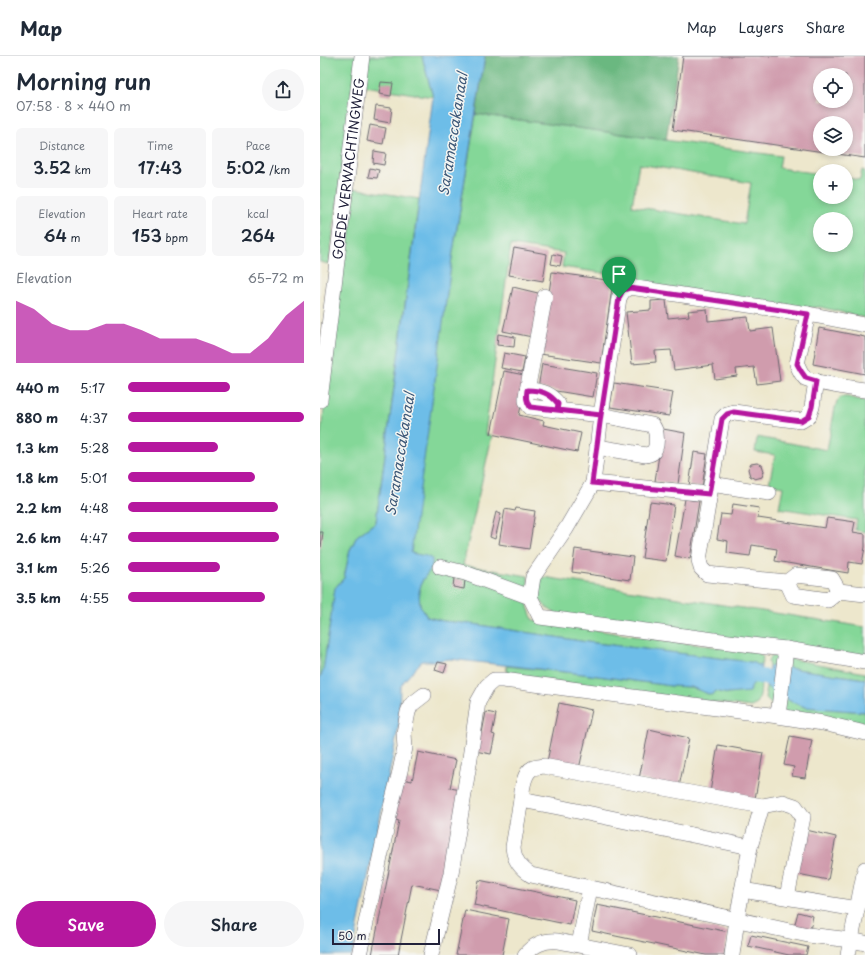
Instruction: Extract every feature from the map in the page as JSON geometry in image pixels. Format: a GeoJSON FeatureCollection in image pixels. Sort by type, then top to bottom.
{"type":"FeatureCollection","features":[{"type":"Feature","properties":{"kind":"street","name":"GOEDE VERWACHTINGWEG"},"geometry":{"type":"LineString","coordinates":[[320,400],[362,56]]}},
{"type":"Feature","properties":{"kind":"street"},"geometry":{"type":"LineString","coordinates":[[865,324],[808,314],[630,288],[623,290],[619,298],[592,483],[566,529],[533,577],[530,597],[540,617],[865,662]]}},
{"type":"Feature","properties":{"kind":"street"},"geometry":{"type":"LineString","coordinates":[[545,296],[526,396],[526,401],[530,407],[601,415],[652,425],[655,428],[656,447],[651,453],[646,455],[597,447]]}},
{"type":"Feature","properties":{"kind":"street"},"geometry":{"type":"LineString","coordinates":[[808,314],[797,364],[806,378],[865,390]]}},
{"type":"Feature","properties":{"kind":"street"},"geometry":{"type":"LineString","coordinates":[[816,381],[809,416],[801,421],[734,412],[727,414],[722,419],[698,560],[701,568],[707,574],[787,582],[796,575],[832,578],[839,591]]}},
{"type":"Feature","properties":{"kind":"street"},"geometry":{"type":"LineString","coordinates":[[592,483],[769,493]]}},
{"type":"Feature","properties":{"kind":"street"},"geometry":{"type":"LineString","coordinates":[[440,567],[465,574],[530,597]]}},
{"type":"Feature","properties":{"kind":"street"},"geometry":{"type":"LineString","coordinates":[[787,582],[793,595],[828,600],[839,591],[865,594]]}},
{"type":"Feature","properties":{"kind":"street"},"geometry":{"type":"LineString","coordinates":[[778,716],[786,652]]}},
{"type":"Feature","properties":{"kind":"street"},"geometry":{"type":"LineString","coordinates":[[431,955],[451,873],[478,702],[487,686],[494,680],[778,716],[823,723],[865,733]]}},
{"type":"Feature","properties":{"kind":"street"},"geometry":{"type":"LineString","coordinates":[[359,955],[405,748],[404,733],[408,712],[411,705],[424,694]]}},
{"type":"Feature","properties":{"kind":"street"},"geometry":{"type":"LineString","coordinates":[[787,897],[802,817],[795,806],[783,802],[762,806],[543,766],[532,768],[526,776],[522,788],[513,854],[519,866],[531,875],[808,935],[858,941]]}},
{"type":"Feature","properties":{"kind":"street"},"geometry":{"type":"LineString","coordinates":[[520,800],[750,847]]}},
{"type":"Feature","properties":{"kind":"street"},"geometry":{"type":"LineString","coordinates":[[732,955],[750,847],[762,806]]}},
{"type":"Feature","properties":{"kind":"street"},"geometry":{"type":"LineString","coordinates":[[848,955],[858,941],[857,909],[865,869]]}},
{"type":"Feature","properties":{"kind":"street"},"geometry":{"type":"LineString","coordinates":[[579,945],[590,888]]}},
{"type":"Feature","properties":{"kind":"street"},"geometry":{"type":"LineString","coordinates":[[742,890],[857,909]]}},
{"type":"Feature","properties":{"kind":"street"},"geometry":{"type":"LineString","coordinates":[[525,955],[537,944],[551,941],[558,941],[630,955]]}},
{"type":"Feature","properties":{"kind":"green space"},"geometry":{"type":"Polygon","coordinates":[[[320,56],[357,56],[329,264],[320,262],[320,56]]]}},
{"type":"Feature","properties":{"kind":"green space"},"geometry":{"type":"Polygon","coordinates":[[[368,56],[422,56],[433,97],[365,86],[368,56]]]}},
{"type":"Feature","properties":{"kind":"green space"},"geometry":{"type":"Polygon","coordinates":[[[485,56],[679,56],[666,140],[476,114],[485,56]]]}},
{"type":"Feature","properties":{"kind":"green space"},"geometry":{"type":"Polygon","coordinates":[[[476,114],[781,156],[779,168],[813,173],[813,204],[853,204],[853,179],[860,180],[862,170],[865,171],[865,318],[820,307],[803,308],[636,283],[616,275],[562,267],[564,253],[511,245],[485,434],[492,436],[463,565],[528,576],[528,607],[533,620],[652,639],[758,652],[763,657],[761,666],[751,662],[587,642],[473,624],[443,621],[427,617],[420,605],[419,592],[422,581],[432,567],[410,554],[452,258],[476,114]],[[639,164],[632,206],[744,224],[751,183],[639,164]]]}},
{"type":"Feature","properties":{"kind":"green space"},"geometry":{"type":"Polygon","coordinates":[[[352,188],[419,199],[376,522],[357,536],[350,550],[344,578],[335,588],[323,671],[320,678],[320,441],[352,188]]]}},
{"type":"Feature","properties":{"kind":"green space"},"geometry":{"type":"Polygon","coordinates":[[[841,397],[865,401],[865,532],[855,530],[857,520],[779,508],[783,487],[769,484],[775,455],[755,452],[757,437],[827,450],[835,408],[837,401],[841,397]]]}},
{"type":"Feature","properties":{"kind":"green space"},"geometry":{"type":"Polygon","coordinates":[[[537,576],[865,627],[865,656],[560,616],[548,609],[539,598],[536,587],[537,576]]]}},
{"type":"Feature","properties":{"kind":"green space"},"geometry":{"type":"Polygon","coordinates":[[[776,656],[865,673],[865,679],[775,666],[769,667],[768,661],[770,657],[776,656]]]}},
{"type":"Feature","properties":{"kind":"green space"},"geometry":{"type":"Polygon","coordinates":[[[506,666],[583,674],[671,686],[691,687],[711,695],[716,691],[728,694],[754,682],[760,681],[761,690],[757,704],[751,707],[508,676],[506,666]]]}},
{"type":"Feature","properties":{"kind":"green space"},"geometry":{"type":"Polygon","coordinates":[[[766,686],[777,694],[805,707],[865,712],[865,731],[787,713],[773,706],[767,700],[765,693],[766,686]]]}},
{"type":"Feature","properties":{"kind":"water","name":"Saramaccakanaal"},"geometry":{"type":"Polygon","coordinates":[[[422,56],[485,56],[452,258],[411,553],[426,556],[432,559],[432,567],[422,581],[419,592],[420,605],[427,617],[443,621],[473,624],[587,642],[751,662],[761,666],[760,681],[754,682],[749,692],[728,694],[716,691],[711,695],[691,687],[671,686],[583,674],[450,659],[422,661],[404,681],[400,688],[399,724],[352,955],[320,955],[320,678],[323,671],[335,588],[344,578],[350,550],[357,536],[376,522],[433,97],[422,56]]]}},
{"type":"Feature","properties":{"kind":"water"},"geometry":{"type":"Polygon","coordinates":[[[775,666],[865,679],[865,712],[805,707],[792,702],[766,686],[769,667],[775,666]]]}},
{"type":"Feature","properties":{"kind":"building"},"geometry":{"type":"Polygon","coordinates":[[[683,56],[865,56],[865,158],[851,156],[853,156],[853,116],[813,116],[813,150],[673,130],[683,56]]]}},
{"type":"Feature","properties":{"kind":"building"},"geometry":{"type":"Polygon","coordinates":[[[381,82],[393,83],[391,96],[379,94],[381,82]]]}},
{"type":"Feature","properties":{"kind":"building"},"geometry":{"type":"Polygon","coordinates":[[[376,106],[392,108],[390,123],[374,120],[376,106]]]}},
{"type":"Feature","properties":{"kind":"building"},"geometry":{"type":"Polygon","coordinates":[[[370,125],[386,128],[383,144],[367,141],[370,125]]]}},
{"type":"Feature","properties":{"kind":"building"},"geometry":{"type":"Polygon","coordinates":[[[374,151],[386,153],[384,165],[373,163],[374,151]]]}},
{"type":"Feature","properties":{"kind":"building"},"geometry":{"type":"Polygon","coordinates":[[[370,168],[379,170],[377,178],[368,177],[370,168]]]}},
{"type":"Feature","properties":{"kind":"building"},"geometry":{"type":"Polygon","coordinates":[[[514,248],[547,254],[543,281],[509,275],[514,248]]]}},
{"type":"Feature","properties":{"kind":"building"},"geometry":{"type":"Polygon","coordinates":[[[553,254],[562,256],[560,266],[551,264],[553,254]]]}},
{"type":"Feature","properties":{"kind":"building"},"geometry":{"type":"Polygon","coordinates":[[[552,272],[613,281],[601,363],[540,354],[552,272]]]}},
{"type":"Feature","properties":{"kind":"building"},"geometry":{"type":"Polygon","coordinates":[[[513,287],[542,294],[532,337],[503,331],[513,287]]]}},
{"type":"Feature","properties":{"kind":"building"},"geometry":{"type":"Polygon","coordinates":[[[666,300],[668,318],[689,316],[688,311],[707,309],[708,321],[748,317],[750,331],[773,328],[780,381],[757,384],[754,367],[736,369],[737,376],[715,379],[713,365],[674,370],[671,350],[655,351],[656,362],[632,364],[626,312],[651,310],[651,301],[666,300]]]}},
{"type":"Feature","properties":{"kind":"building"},"geometry":{"type":"Polygon","coordinates":[[[819,328],[865,337],[865,374],[813,364],[819,328]]]}},
{"type":"Feature","properties":{"kind":"building"},"geometry":{"type":"Polygon","coordinates":[[[498,334],[515,337],[514,347],[497,345],[498,334]]]}},
{"type":"Feature","properties":{"kind":"building"},"geometry":{"type":"Polygon","coordinates":[[[504,353],[525,357],[522,372],[501,368],[504,353]]]}},
{"type":"Feature","properties":{"kind":"building"},"geometry":{"type":"Polygon","coordinates":[[[542,364],[597,373],[593,397],[538,388],[542,364]]]}},
{"type":"Feature","properties":{"kind":"building"},"geometry":{"type":"Polygon","coordinates":[[[504,371],[524,375],[522,402],[519,415],[544,421],[543,425],[581,433],[577,452],[491,434],[504,371]]]}},
{"type":"Feature","properties":{"kind":"building"},"geometry":{"type":"Polygon","coordinates":[[[614,383],[673,392],[669,416],[610,407],[614,383]]]}},
{"type":"Feature","properties":{"kind":"building"},"geometry":{"type":"Polygon","coordinates":[[[663,429],[685,433],[678,484],[655,481],[663,429]]]}},
{"type":"Feature","properties":{"kind":"building"},"geometry":{"type":"Polygon","coordinates":[[[694,452],[707,454],[702,488],[689,486],[694,452]]]}},
{"type":"Feature","properties":{"kind":"building"},"geometry":{"type":"Polygon","coordinates":[[[757,463],[762,465],[764,471],[762,477],[755,479],[750,476],[748,469],[751,464],[757,463]]]}},
{"type":"Feature","properties":{"kind":"building"},"geometry":{"type":"Polygon","coordinates":[[[685,499],[699,501],[690,559],[675,556],[685,499]]]}},
{"type":"Feature","properties":{"kind":"building"},"geometry":{"type":"Polygon","coordinates":[[[650,502],[674,505],[666,561],[642,558],[650,502]]]}},
{"type":"Feature","properties":{"kind":"building"},"geometry":{"type":"Polygon","coordinates":[[[733,504],[759,508],[758,518],[825,528],[827,518],[855,522],[853,532],[865,534],[865,547],[862,564],[849,562],[848,573],[775,561],[777,549],[752,545],[750,556],[727,553],[728,541],[717,539],[721,514],[731,515],[733,504]]]}},
{"type":"Feature","properties":{"kind":"building"},"geometry":{"type":"Polygon","coordinates":[[[516,508],[535,511],[529,549],[499,544],[505,509],[515,511],[516,508]]]}},
{"type":"Feature","properties":{"kind":"building"},"geometry":{"type":"Polygon","coordinates":[[[496,512],[501,514],[495,539],[490,537],[496,512]]]}},
{"type":"Feature","properties":{"kind":"building"},"geometry":{"type":"Polygon","coordinates":[[[320,532],[323,532],[321,547],[320,547],[320,532]]]}},
{"type":"Feature","properties":{"kind":"building"},"geometry":{"type":"Polygon","coordinates":[[[575,549],[633,557],[630,580],[572,572],[575,549]]]}},
{"type":"Feature","properties":{"kind":"building"},"geometry":{"type":"Polygon","coordinates":[[[454,578],[465,580],[464,589],[453,587],[454,578]]]}},
{"type":"Feature","properties":{"kind":"building"},"geometry":{"type":"Polygon","coordinates":[[[438,662],[447,664],[444,673],[435,670],[438,662]]]}},
{"type":"Feature","properties":{"kind":"building"},"geometry":{"type":"Polygon","coordinates":[[[559,703],[592,710],[579,769],[547,762],[559,703]]]}},
{"type":"Feature","properties":{"kind":"building"},"geometry":{"type":"Polygon","coordinates":[[[486,712],[496,714],[492,734],[495,735],[491,754],[475,751],[478,732],[482,733],[486,712]]]}},
{"type":"Feature","properties":{"kind":"building"},"geometry":{"type":"Polygon","coordinates":[[[649,729],[689,738],[679,787],[639,779],[649,729]]]}},
{"type":"Feature","properties":{"kind":"building"},"geometry":{"type":"Polygon","coordinates":[[[790,736],[812,740],[805,778],[792,776],[794,767],[784,765],[790,736]]]}},
{"type":"Feature","properties":{"kind":"building"},"geometry":{"type":"Polygon","coordinates":[[[718,745],[763,753],[755,799],[710,792],[718,745]]]}},
{"type":"Feature","properties":{"kind":"building"},"geometry":{"type":"Polygon","coordinates":[[[418,752],[456,760],[450,788],[461,790],[441,890],[412,884],[398,955],[372,955],[399,821],[391,819],[399,778],[412,781],[418,752]]]}},
{"type":"Feature","properties":{"kind":"building"},"geometry":{"type":"Polygon","coordinates":[[[802,829],[836,837],[828,880],[793,873],[802,829]]]}},
{"type":"Feature","properties":{"kind":"building"},"geometry":{"type":"Polygon","coordinates":[[[479,880],[575,900],[570,925],[474,905],[479,880]]]}},
{"type":"Feature","properties":{"kind":"building"},"geometry":{"type":"Polygon","coordinates":[[[597,905],[729,932],[724,955],[706,955],[592,931],[597,905]]]}},
{"type":"Feature","properties":{"kind":"building"},"geometry":{"type":"Polygon","coordinates":[[[465,910],[509,919],[502,955],[456,955],[465,910]]]}},
{"type":"Feature","properties":{"kind":"building"},"geometry":{"type":"Polygon","coordinates":[[[798,912],[813,916],[810,930],[794,927],[798,912]]]}},
{"type":"Feature","properties":{"kind":"building"},"geometry":{"type":"Polygon","coordinates":[[[751,935],[808,947],[806,955],[789,955],[748,946],[751,935]]]}},
{"type":"Feature","properties":{"kind":"waterway"},"geometry":{"type":"LineString","coordinates":[[741,674],[787,680]]}},
{"type":"Feature","properties":{"kind":"route"},"geometry":{"type":"LineString","coordinates":[[619,298],[601,415],[530,407],[526,401],[526,396],[527,390],[535,390],[554,398],[558,404],[557,410],[601,415],[592,483],[709,494],[722,419],[727,414],[734,412],[801,421],[809,416],[816,381],[806,378],[797,364],[808,314],[630,288],[623,290],[619,298]]}}]}
